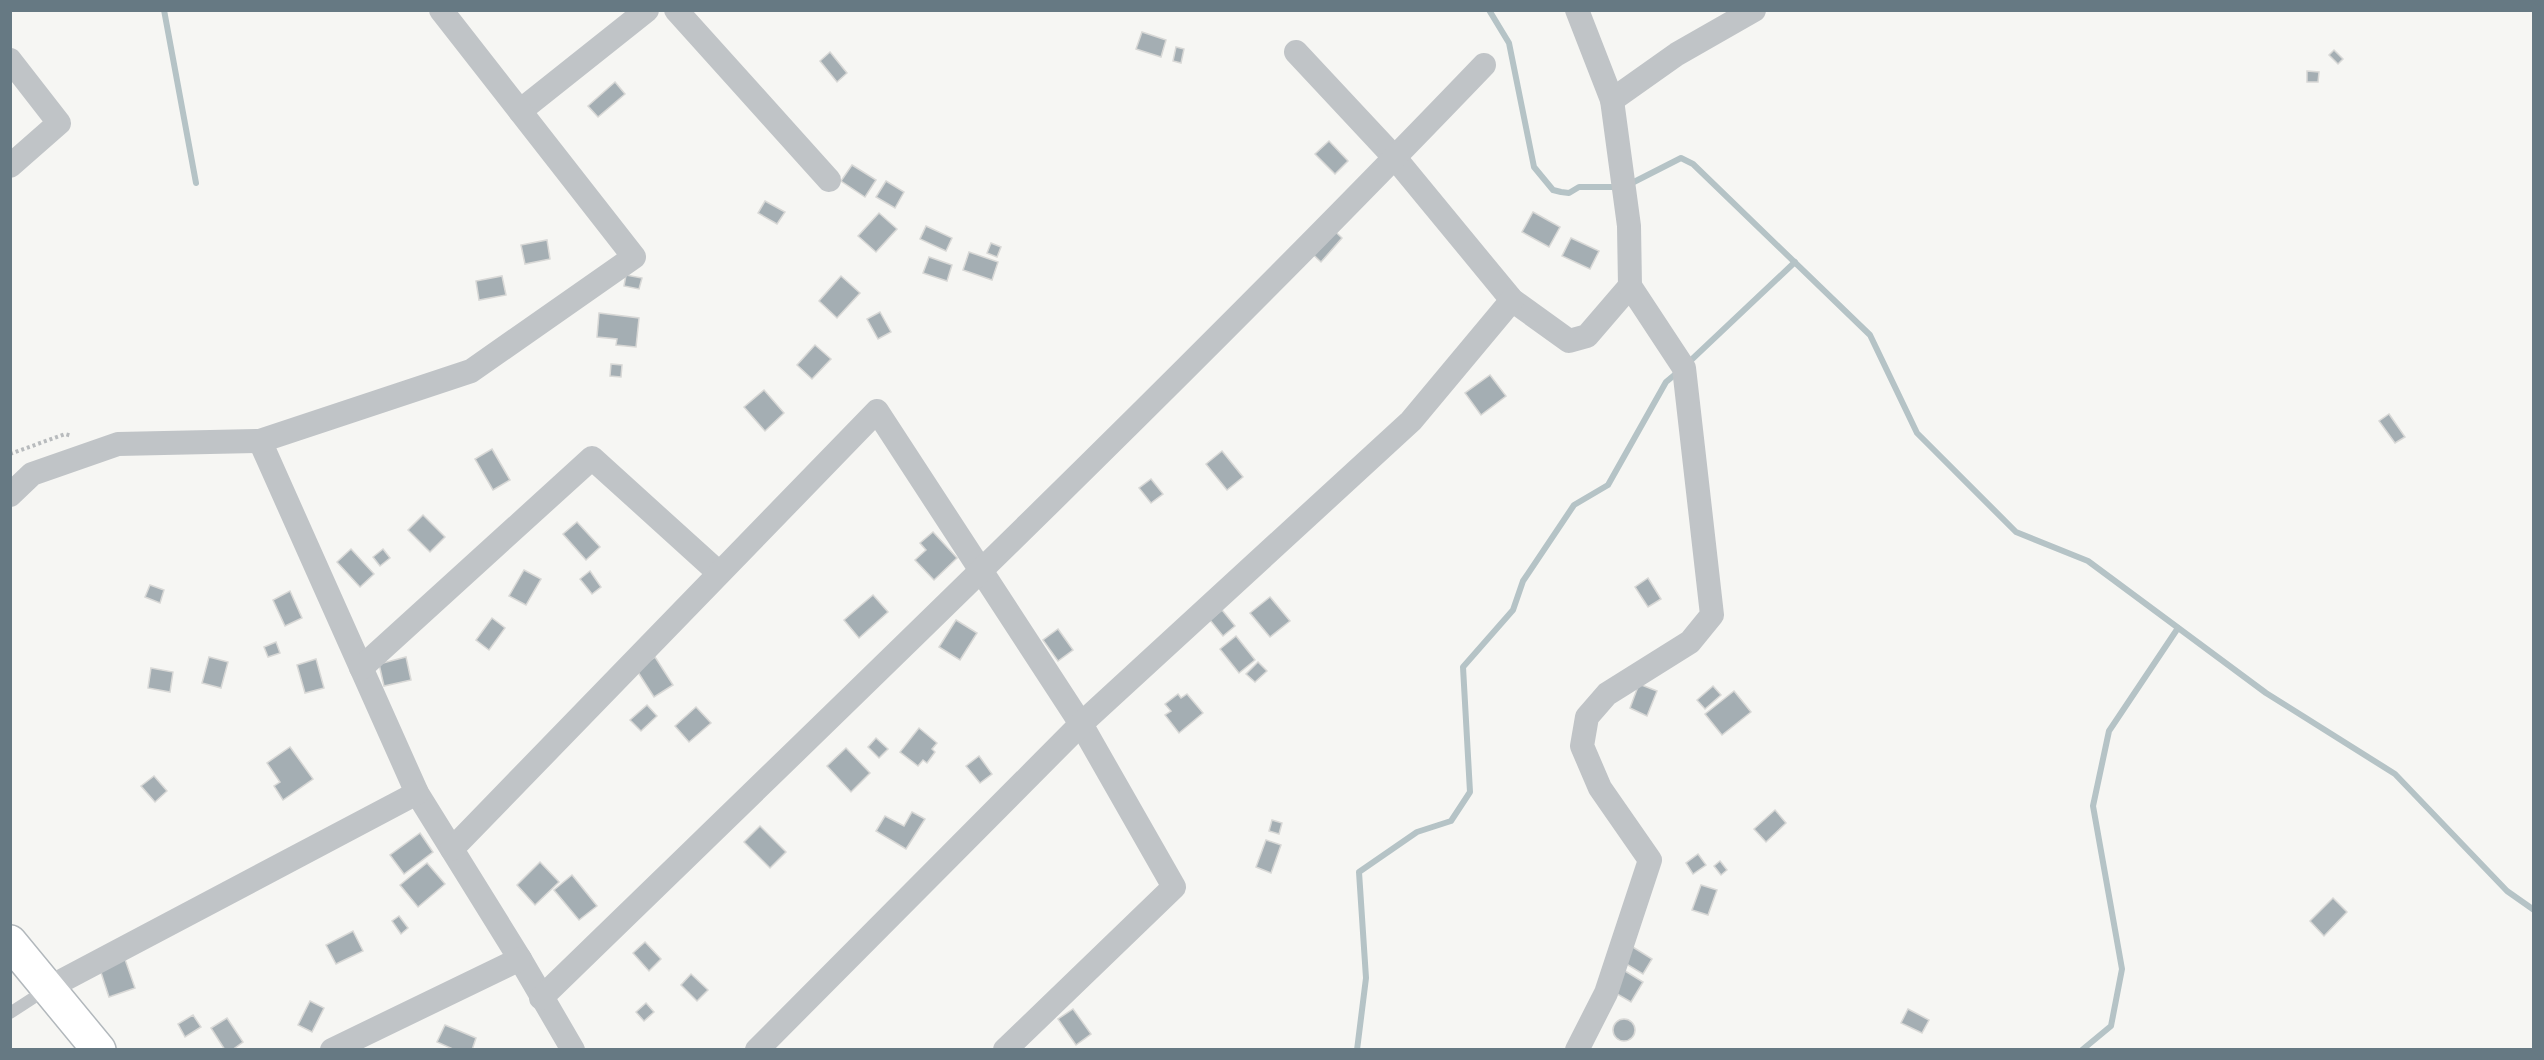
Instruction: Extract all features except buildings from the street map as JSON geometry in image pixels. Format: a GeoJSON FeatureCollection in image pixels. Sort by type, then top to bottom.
{"type":"FeatureCollection","features":[{"type":"Feature","properties":{"kind":"street"},"geometry":{"type":"LineString","coordinates":[[10,495],[32,474],[117,444],[260,441],[471,371],[634,257],[441,10]]}},
{"type":"Feature","properties":{"kind":"street"},"geometry":{"type":"LineString","coordinates":[[520,111],[647,10]]}},
{"type":"Feature","properties":{"kind":"street"},"geometry":{"type":"LineString","coordinates":[[676,10],[829,180]]}},
{"type":"Feature","properties":{"kind":"street"},"geometry":{"type":"LineString","coordinates":[[1577,10],[1612,100],[1629,226],[1630,286],[1684,368],[1712,615],[1690,642],[1607,694],[1587,717],[1582,746],[1600,788],[1650,860],[1606,993],[1577,1050]]}},
{"type":"Feature","properties":{"kind":"street"},"geometry":{"type":"LineString","coordinates":[[1612,100],[1677,54],[1754,10]]}},
{"type":"Feature","properties":{"kind":"street"},"geometry":{"type":"LineString","coordinates":[[1296,52],[1395,158],[1512,300],[1569,341],[1587,336],[1630,286]]}},
{"type":"Feature","properties":{"kind":"street"},"geometry":{"type":"LineString","coordinates":[[10,60],[59,123],[10,166]]}},
{"type":"Feature","properties":{"kind":"street"},"geometry":{"type":"LineString","coordinates":[[541,998],[982,569],[1395,158],[1485,65]]}},
{"type":"Feature","properties":{"kind":"street"},"geometry":{"type":"LineString","coordinates":[[757,1050],[1081,724],[1411,422],[1512,300]]}},
{"type":"Feature","properties":{"kind":"street"},"geometry":{"type":"LineString","coordinates":[[452,849],[877,411],[1081,724],[1174,887],[1005,1050]]}},
{"type":"Feature","properties":{"kind":"street"},"geometry":{"type":"LineString","coordinates":[[260,441],[417,793],[520,959],[573,1050]]}},
{"type":"Feature","properties":{"kind":"street"},"geometry":{"type":"LineString","coordinates":[[361,668],[592,458],[719,573]]}},
{"type":"Feature","properties":{"kind":"street"},"geometry":{"type":"LineString","coordinates":[[50,987],[417,793]]}},
{"type":"Feature","properties":{"kind":"street"},"geometry":{"type":"LineString","coordinates":[[10,942],[50,987],[99,1050]]}},
{"type":"Feature","properties":{"kind":"street"},"geometry":{"type":"LineString","coordinates":[[332,1050],[520,959]]}},
{"type":"Feature","properties":{"kind":"lane"},"geometry":{"type":"LineString","coordinates":[[10,1013],[50,987]]}},
{"type":"Feature","properties":{"kind":"waterway"},"geometry":{"type":"LineString","coordinates":[[164,10],[196,183]]}},
{"type":"Feature","properties":{"kind":"waterway"},"geometry":{"type":"LineString","coordinates":[[1489,10],[1509,43],[1534,167],[1553,190],[1561,192],[1569,193],[1579,187],[1618,187]]}},
{"type":"Feature","properties":{"kind":"waterway"},"geometry":{"type":"LineString","coordinates":[[1628,185],[1681,158],[1693,164],[1870,335],[1917,433],[2016,532],[2088,561],[2266,693],[2395,774],[2507,891],[2534,910]]}},
{"type":"Feature","properties":{"kind":"waterway"},"geometry":{"type":"LineString","coordinates":[[1688,363],[1795,262]]}},
{"type":"Feature","properties":{"kind":"waterway"},"geometry":{"type":"LineString","coordinates":[[1357,1050],[1366,978],[1359,872],[1417,832],[1451,821],[1470,792],[1463,667],[1513,610],[1523,581],[1574,505],[1608,485],[1666,382],[1678,372]]}},
{"type":"Feature","properties":{"kind":"waterway"},"geometry":{"type":"LineString","coordinates":[[2082,1050],[2111,1026],[2122,969],[2093,806],[2109,731],[2178,628]]}}]}
